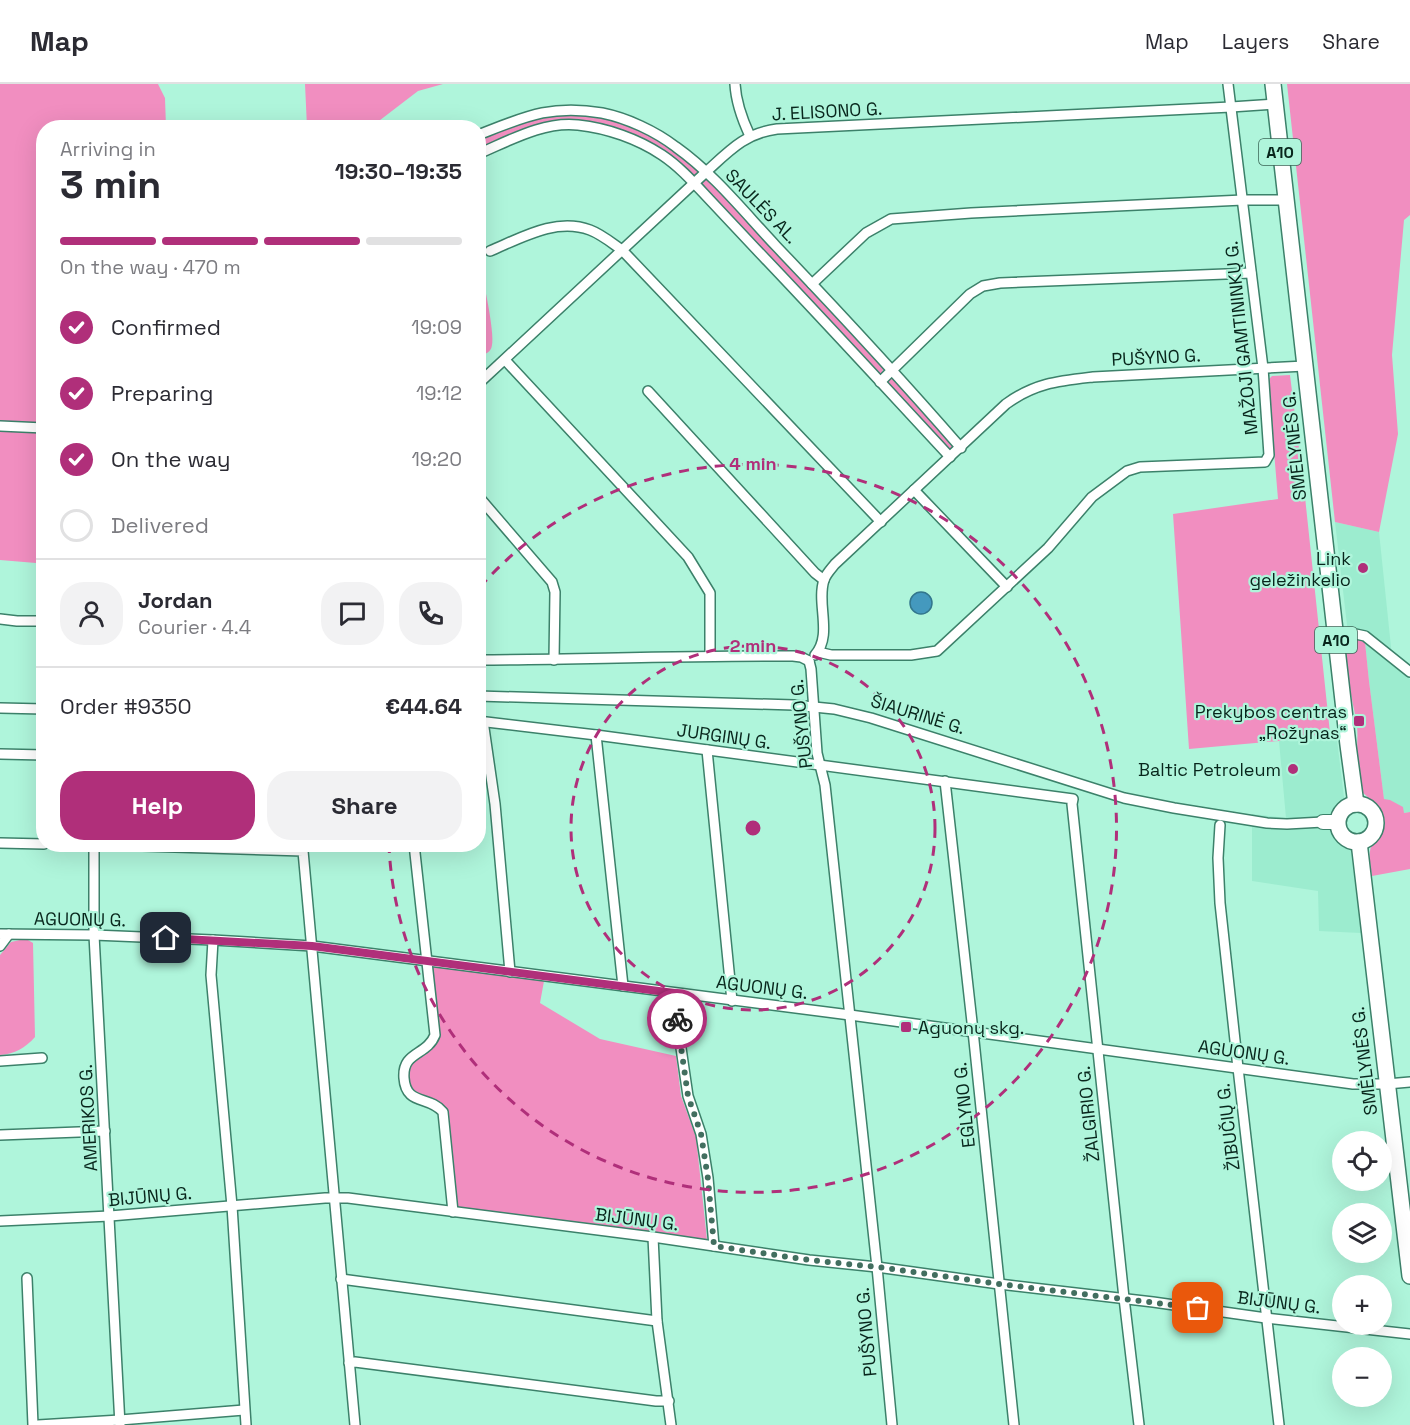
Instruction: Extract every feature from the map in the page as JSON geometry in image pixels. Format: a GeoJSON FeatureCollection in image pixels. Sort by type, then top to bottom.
{"type":"FeatureCollection","features":[{"type":"Feature","properties":{"kind":"highway","name":"SMĖLYNĖS G."},"geometry":{"type":"LineString","coordinates":[[1273,84],[1356,804]]}},
{"type":"Feature","properties":{"kind":"highway"},"geometry":{"type":"LineString","coordinates":[[1356,804],[1365,805],[1372,811],[1377,823],[1371,836],[1363,841],[1353,842],[1344,837],[1339,827],[1331,822],[1344,810],[1356,804]]}},
{"type":"Feature","properties":{"kind":"highway","name":"SMĖLYNĖS G."},"geometry":{"type":"LineString","coordinates":[[1359,842],[1410,1276]]}},
{"type":"Feature","properties":{"kind":"street"},"geometry":{"type":"LineString","coordinates":[[735,84],[739,111],[750,136]]}},
{"type":"Feature","properties":{"kind":"street","name":"MAŽOJI GAMTININKŲ G."},"geometry":{"type":"LineString","coordinates":[[818,652],[831,655],[910,655],[937,651],[1048,548],[1092,497],[1126,471],[1140,467],[1265,462],[1269,455],[1263,368],[1228,84]]}},
{"type":"Feature","properties":{"kind":"street","name":"J. ELISONO G."},"geometry":{"type":"LineString","coordinates":[[486,377],[733,147],[750,136],[777,129],[1275,104]]}},
{"type":"Feature","properties":{"kind":"street","name":"SAULĖS AL."},"geometry":{"type":"LineString","coordinates":[[486,132],[528,116],[554,110],[577,110],[604,113],[627,120],[675,146],[706,172],[892,370],[961,448]]}},
{"type":"Feature","properties":{"kind":"street","name":"SAULĖS AL."},"geometry":{"type":"LineString","coordinates":[[486,151],[529,133],[554,126],[576,124],[597,128],[640,142],[674,164],[950,457]]}},
{"type":"Feature","properties":{"kind":"street"},"geometry":{"type":"LineString","coordinates":[[812,284],[866,233],[891,219],[971,213],[1285,200]]}},
{"type":"Feature","properties":{"kind":"street"},"geometry":{"type":"LineString","coordinates":[[490,251],[547,228],[566,226],[596,232],[622,250],[881,522]]}},
{"type":"Feature","properties":{"kind":"street"},"geometry":{"type":"LineString","coordinates":[[880,382],[970,294],[983,286],[1000,283],[1251,273]]}},
{"type":"Feature","properties":{"kind":"street"},"geometry":{"type":"LineString","coordinates":[[505,360],[688,557],[710,593],[710,656]]}},
{"type":"Feature","properties":{"kind":"street","name":"PUŠYNO G."},"geometry":{"type":"LineString","coordinates":[[824,580],[835,564],[914,490],[1006,404],[1025,392],[1047,384],[1093,377],[1305,366]]}},
{"type":"Feature","properties":{"kind":"street"},"geometry":{"type":"LineString","coordinates":[[648,391],[815,573],[824,580],[824,630],[818,652]]}},
{"type":"Feature","properties":{"kind":"street"},"geometry":{"type":"LineString","coordinates":[[0,426],[36,428]]}},
{"type":"Feature","properties":{"kind":"street"},"geometry":{"type":"LineString","coordinates":[[914,490],[1006,587]]}},
{"type":"Feature","properties":{"kind":"street"},"geometry":{"type":"LineString","coordinates":[[486,505],[552,582],[555,592],[554,660]]}},
{"type":"Feature","properties":{"kind":"street"},"geometry":{"type":"LineString","coordinates":[[0,619],[36,621]]}},
{"type":"Feature","properties":{"kind":"street"},"geometry":{"type":"LineString","coordinates":[[1335,634],[1351,633],[1365,636],[1410,672]]}},
{"type":"Feature","properties":{"kind":"street","name":"PUŠYNO G."},"geometry":{"type":"LineString","coordinates":[[818,652],[809,660],[817,753],[825,785],[877,1267],[891,1425]]}},
{"type":"Feature","properties":{"kind":"street"},"geometry":{"type":"LineString","coordinates":[[486,660],[793,656],[809,660]]}},
{"type":"Feature","properties":{"kind":"street","name":"ŠIAURINĖ G."},"geometry":{"type":"LineString","coordinates":[[486,696],[814,706],[862,715],[1147,804],[1267,823],[1331,822]]}},
{"type":"Feature","properties":{"kind":"street"},"geometry":{"type":"LineString","coordinates":[[0,708],[36,709]]}},
{"type":"Feature","properties":{"kind":"street","name":"JURGINŲ G."},"geometry":{"type":"LineString","coordinates":[[486,722],[1073,799]]}},
{"type":"Feature","properties":{"kind":"street"},"geometry":{"type":"LineString","coordinates":[[596,735],[623,986]]}},
{"type":"Feature","properties":{"kind":"street"},"geometry":{"type":"LineString","coordinates":[[707,750],[732,1000]]}},
{"type":"Feature","properties":{"kind":"street"},"geometry":{"type":"LineString","coordinates":[[486,751],[495,804],[510,972]]}},
{"type":"Feature","properties":{"kind":"street"},"geometry":{"type":"LineString","coordinates":[[0,754],[36,755]]}},
{"type":"Feature","properties":{"kind":"street","name":"EGLYNO G."},"geometry":{"type":"LineString","coordinates":[[945,781],[1014,1425]]}},
{"type":"Feature","properties":{"kind":"street","name":"ŽALGIRIO G."},"geometry":{"type":"LineString","coordinates":[[1073,799],[1139,1425]]}},
{"type":"Feature","properties":{"kind":"street","name":"ŽIBUČIŲ G."},"geometry":{"type":"LineString","coordinates":[[1220,825],[1218,858],[1220,903],[1279,1425]]}},
{"type":"Feature","properties":{"kind":"street"},"geometry":{"type":"LineString","coordinates":[[0,843],[36,844]]}},
{"type":"Feature","properties":{"kind":"street","name":"AMERIKOS G."},"geometry":{"type":"LineString","coordinates":[[94,852],[94,935],[120,1423]]}},
{"type":"Feature","properties":{"kind":"street"},"geometry":{"type":"LineString","coordinates":[[303,852],[355,1425]]}},
{"type":"Feature","properties":{"kind":"street"},"geometry":{"type":"LineString","coordinates":[[415,852],[435,1035],[432,1042],[406,1062],[404,1078],[409,1094],[417,1099],[433,1103],[443,1112],[453,1212]]}},
{"type":"Feature","properties":{"kind":"street"},"geometry":{"type":"LineString","coordinates":[[0,946],[5,934]]}},
{"type":"Feature","properties":{"kind":"street","name":"AGUONŲ G."},"geometry":{"type":"LineString","coordinates":[[5,934],[94,935],[312,946],[973,1031],[1353,1084],[1410,1082]]}},
{"type":"Feature","properties":{"kind":"street"},"geometry":{"type":"LineString","coordinates":[[213,940],[211,975],[232,1206],[246,1425]]}},
{"type":"Feature","properties":{"kind":"street"},"geometry":{"type":"LineString","coordinates":[[674,993],[688,1096],[701,1134],[714,1246]]}},
{"type":"Feature","properties":{"kind":"street"},"geometry":{"type":"LineString","coordinates":[[0,1061],[42,1058]]}},
{"type":"Feature","properties":{"kind":"street"},"geometry":{"type":"LineString","coordinates":[[0,1135],[105,1131]]}},
{"type":"Feature","properties":{"kind":"street","name":"BIJŪNŲ G."},"geometry":{"type":"LineString","coordinates":[[0,1221],[110,1216],[335,1198],[364,1199],[809,1260],[1410,1334]]}},
{"type":"Feature","properties":{"kind":"street"},"geometry":{"type":"LineString","coordinates":[[653,1237],[657,1321],[671,1425]]}},
{"type":"Feature","properties":{"kind":"street"},"geometry":{"type":"LineString","coordinates":[[27,1278],[33,1425]]}},
{"type":"Feature","properties":{"kind":"street"},"geometry":{"type":"LineString","coordinates":[[341,1279],[657,1321]]}},
{"type":"Feature","properties":{"kind":"street"},"geometry":{"type":"LineString","coordinates":[[349,1363],[669,1401]]}},
{"type":"Feature","properties":{"kind":"street"},"geometry":{"type":"LineString","coordinates":[[38,1425],[120,1423],[244,1410]]}},
{"type":"Feature","properties":{"kind":"shaded area"},"geometry":{"type":"Polygon","coordinates":[[[0,84],[158,84],[165,98],[166,120],[36,120],[36,563],[0,560],[0,84]]]}},
{"type":"Feature","properties":{"kind":"shaded area"},"geometry":{"type":"Polygon","coordinates":[[[305,84],[443,84],[418,91],[380,120],[307,120],[305,84]]]}},
{"type":"Feature","properties":{"kind":"shaded area"},"geometry":{"type":"Polygon","coordinates":[[[1287,84],[1410,84],[1410,215],[1404,220],[1392,355],[1398,434],[1379,532],[1335,522],[1287,84]]]}},
{"type":"Feature","properties":{"kind":"shaded area"},"geometry":{"type":"Polygon","coordinates":[[[575,111],[625,122],[665,143],[698,170],[697,175],[693,177],[662,152],[576,123],[486,149],[486,135],[528,119],[575,111]]]}},
{"type":"Feature","properties":{"kind":"shaded area"},"geometry":{"type":"Polygon","coordinates":[[[705,179],[709,179],[884,367],[881,375],[878,375],[701,184],[705,179]]]}},
{"type":"Feature","properties":{"kind":"shaded area"},"geometry":{"type":"Polygon","coordinates":[[[486,294],[492,329],[492,345],[487,353],[486,294]]]}},
{"type":"Feature","properties":{"kind":"shaded area"},"geometry":{"type":"Polygon","coordinates":[[[1290,375],[1330,733],[1279,741],[1189,749],[1173,514],[1278,499],[1268,380],[1272,376],[1290,375]]]}},
{"type":"Feature","properties":{"kind":"shaded area"},"geometry":{"type":"Polygon","coordinates":[[[891,376],[953,443],[953,449],[949,450],[886,386],[886,380],[891,376]]]}},
{"type":"Feature","properties":{"kind":"shaded area"},"geometry":{"type":"Polygon","coordinates":[[[1335,522],[1379,532],[1393,666],[1410,679],[1410,812],[1404,813],[1384,799],[1365,642],[1354,640],[1349,642],[1335,522]]]}},
{"type":"Feature","properties":{"kind":"shaded area"},"geometry":{"type":"Polygon","coordinates":[[[1354,640],[1365,642],[1384,799],[1403,807],[1404,813],[1410,812],[1410,869],[1372,876],[1370,850],[1381,834],[1384,820],[1380,809],[1362,792],[1357,759],[1357,726],[1346,659],[1349,642],[1354,640]]]}},
{"type":"Feature","properties":{"kind":"shaded area"},"geometry":{"type":"Polygon","coordinates":[[[1336,732],[1345,805],[1333,816],[1333,830],[1345,839],[1351,851],[1361,933],[1319,931],[1318,891],[1252,881],[1252,814],[1286,818],[1279,741],[1336,732]]]}},
{"type":"Feature","properties":{"kind":"shaded area"},"geometry":{"type":"Polygon","coordinates":[[[20,940],[33,943],[35,1037],[19,1050],[0,1055],[0,955],[11,942],[20,940]]]}},
{"type":"Feature","properties":{"kind":"shaded area"},"geometry":{"type":"Polygon","coordinates":[[[431,965],[544,981],[540,1003],[600,1039],[676,1056],[681,1096],[696,1137],[707,1240],[456,1209],[445,1107],[437,1101],[417,1094],[409,1086],[409,1062],[434,1043],[431,965]]]}},
{"type":"Feature","properties":{"kind":"water"},"geometry":{"type":"Polygon","coordinates":[[[921,592],[929,595],[932,603],[929,611],[921,614],[913,611],[910,603],[913,595],[921,592]]]}},
{"type":"Feature","properties":{"kind":"way so far"},"geometry":{"type":"LineString","coordinates":[[677,1019],[688,1096],[701,1134],[714,1246],[809,1260],[1198,1308]]}},
{"type":"Feature","properties":{"kind":"place","name":"Link geležinkelio"},"geometry":{"type":"Point","coordinates":[1363,568]}},
{"type":"Feature","properties":{"kind":"place","name":"Prekybos centras „Rožynas“"},"geometry":{"type":"Point","coordinates":[1359,721]}},
{"type":"Feature","properties":{"kind":"place","name":"Baltic Petroleum"},"geometry":{"type":"Point","coordinates":[1293,769]}},
{"type":"Feature","properties":{"kind":"place","name":"Aguonų skg."},"geometry":{"type":"Point","coordinates":[906,1027]}},
{"type":"Feature","properties":{"kind":"route"},"geometry":{"type":"LineString","coordinates":[[166,938],[312,946],[674,993],[677,1019]]}}]}
